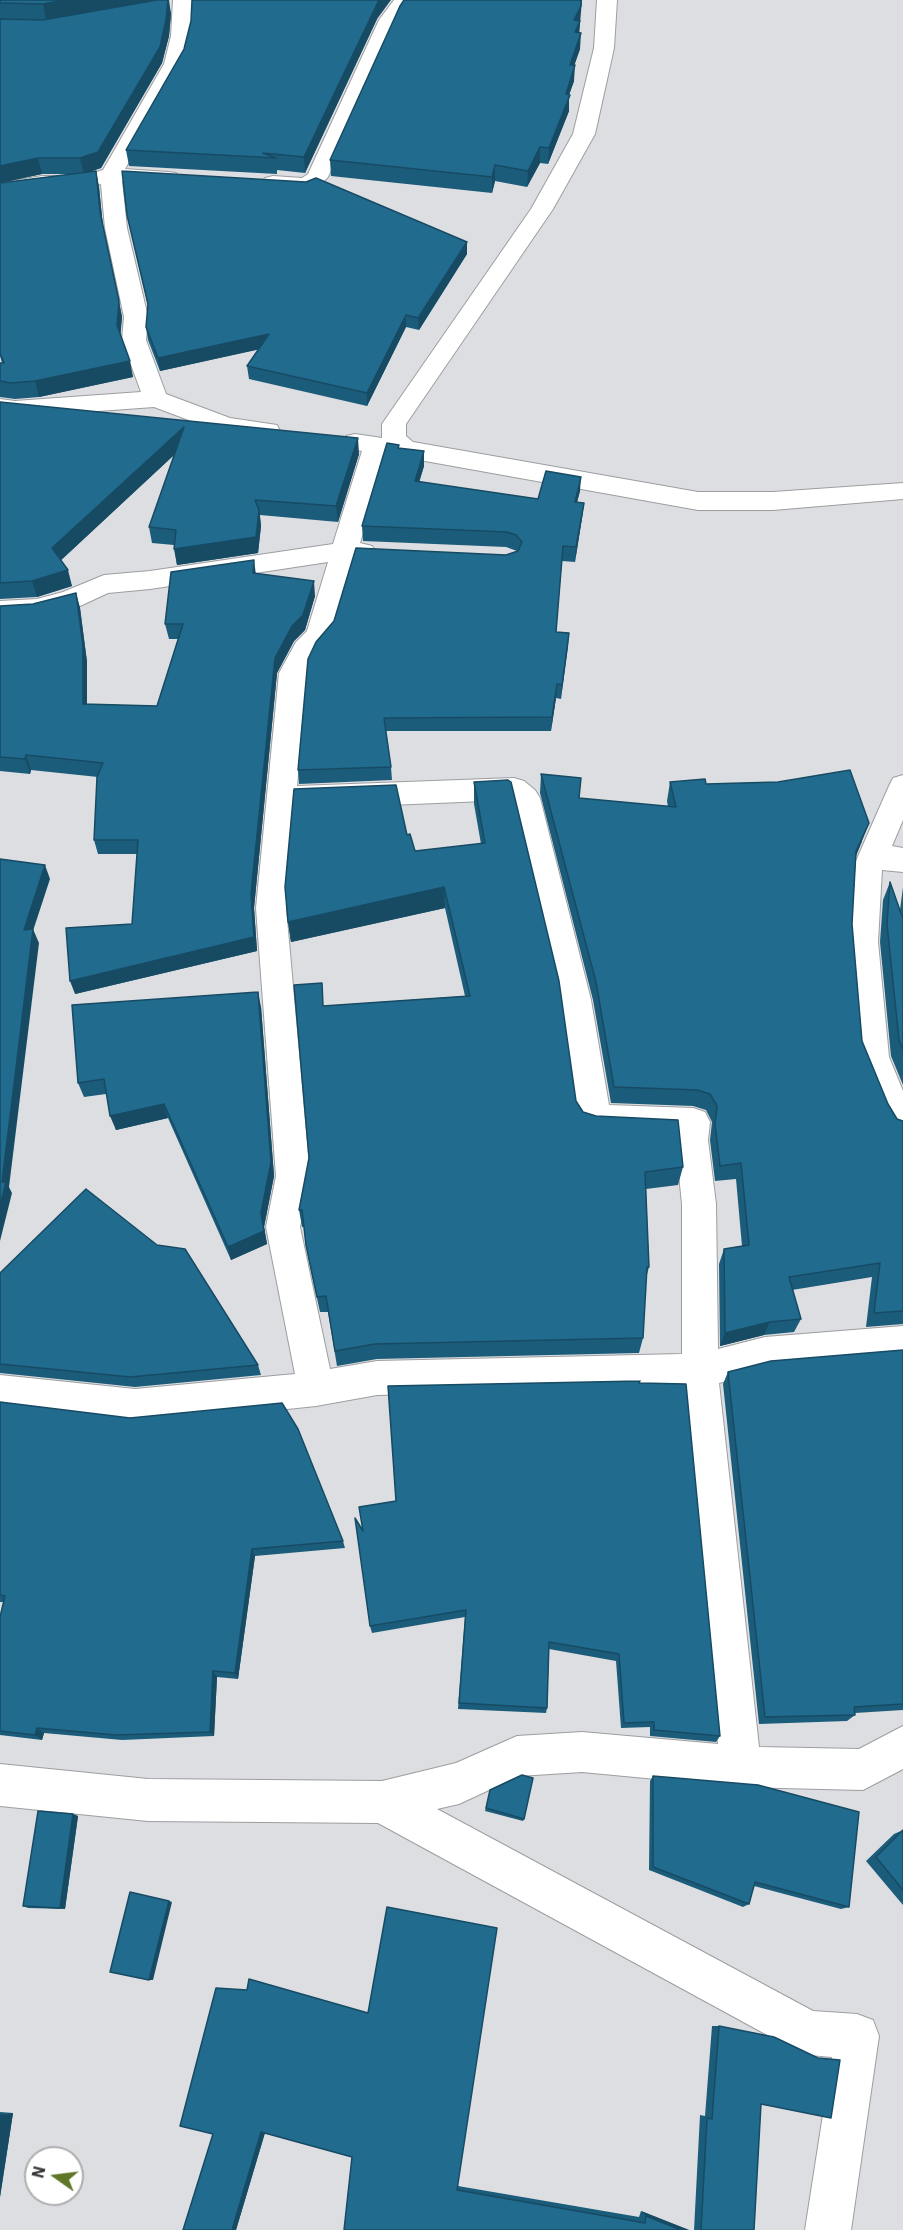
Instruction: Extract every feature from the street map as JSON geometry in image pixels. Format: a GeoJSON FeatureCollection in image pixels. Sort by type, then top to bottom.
{"type":"FeatureCollection","features":[{"type":"Feature","properties":{"kind":"street"},"geometry":{"type":"LineString","coordinates":[[160,7],[205,0]]}},
{"type":"Feature","properties":{"kind":"street"},"geometry":{"type":"LineString","coordinates":[[252,182],[307,185],[317,177],[389,20],[404,0]]}},
{"type":"Feature","properties":{"kind":"street"},"geometry":{"type":"LineString","coordinates":[[405,449],[394,438],[394,424],[542,209],[584,134],[604,48],[607,0]]}},
{"type":"Feature","properties":{"kind":"street"},"geometry":{"type":"LineString","coordinates":[[156,399],[134,340],[136,317],[116,228],[111,174],[174,64],[181,36],[183,2]]}},
{"type":"Feature","properties":{"kind":"street"},"geometry":{"type":"LineString","coordinates":[[0,190],[42,183],[86,182],[111,174],[188,179]]}},
{"type":"Feature","properties":{"kind":"street"},"geometry":{"type":"LineString","coordinates":[[5,411],[156,399],[226,426],[295,435]]}},
{"type":"Feature","properties":{"kind":"street"},"geometry":{"type":"LineString","coordinates":[[330,439],[405,449],[698,501],[773,501],[903,491]]}},
{"type":"Feature","properties":{"kind":"street"},"geometry":{"type":"LineString","coordinates":[[316,1389],[283,1227],[293,1176],[271,908],[293,673],[306,649],[319,635],[376,445]]}},
{"type":"Feature","properties":{"kind":"street"},"geometry":{"type":"LineString","coordinates":[[0,610],[37,608],[71,598],[104,584],[150,580],[344,551],[390,553]]}},
{"type":"Feature","properties":{"kind":"street"},"geometry":{"type":"LineString","coordinates":[[903,786],[888,858],[867,870],[863,942],[873,1057],[903,1124]]}},
{"type":"Feature","properties":{"kind":"street"},"geometry":{"type":"LineString","coordinates":[[282,798],[514,789],[525,798],[563,960],[575,1000],[592,1100],[593,1119],[693,1122],[691,1140],[699,1204],[699,1371],[741,1767]]}},
{"type":"Feature","properties":{"kind":"street"},"geometry":{"type":"LineString","coordinates":[[0,1392],[135,1407],[316,1389],[377,1378],[699,1371],[765,1354],[903,1343]]}},
{"type":"Feature","properties":{"kind":"street"},"geometry":{"type":"LineString","coordinates":[[0,1785],[148,1800],[382,1802],[459,1783],[517,1755],[582,1752],[741,1767],[863,1770],[903,1746]]}},
{"type":"Feature","properties":{"kind":"street"},"geometry":{"type":"LineString","coordinates":[[382,1802],[809,2033],[857,2036],[828,2230]]}},
{"type":"Feature","properties":{"kind":"building"},"geometry":{"type":"Polygon","coordinates":[[[0,0],[65,0],[43,4],[0,3],[0,0]]]}},
{"type":"Feature","properties":{"kind":"building"},"geometry":{"type":"Polygon","coordinates":[[[168,0],[160,47],[98,152],[80,158],[38,158],[0,166],[0,19],[43,20],[168,0]]]}},
{"type":"Feature","properties":{"kind":"building"},"geometry":{"type":"Polygon","coordinates":[[[192,0],[379,0],[304,157],[263,153],[276,158],[126,150],[184,49],[191,21],[192,0]]]}},
{"type":"Feature","properties":{"kind":"building"},"geometry":{"type":"Polygon","coordinates":[[[404,0],[581,0],[581,6],[574,20],[580,21],[575,32],[581,33],[570,65],[575,65],[566,94],[570,95],[549,148],[540,147],[528,171],[495,165],[492,177],[330,160],[404,0]]]}},
{"type":"Feature","properties":{"kind":"building"},"geometry":{"type":"Polygon","coordinates":[[[96,171],[100,212],[119,301],[117,325],[130,361],[35,381],[11,383],[0,381],[0,363],[4,363],[0,353],[0,183],[96,171]]]}},
{"type":"Feature","properties":{"kind":"building"},"geometry":{"type":"Polygon","coordinates":[[[122,171],[306,182],[316,178],[467,242],[418,318],[406,315],[367,393],[247,366],[269,334],[158,358],[146,327],[148,304],[127,215],[122,171]]]}},
{"type":"Feature","properties":{"kind":"building"},"geometry":{"type":"Polygon","coordinates":[[[0,402],[358,438],[336,506],[255,500],[259,510],[256,537],[174,549],[176,530],[149,527],[184,427],[52,548],[68,570],[32,581],[0,583],[0,402]]]}},
{"type":"Feature","properties":{"kind":"building"},"geometry":{"type":"Polygon","coordinates":[[[387,443],[399,445],[398,448],[424,451],[415,481],[538,499],[546,471],[581,477],[575,502],[584,503],[576,547],[563,546],[556,632],[569,633],[562,685],[557,684],[552,717],[384,718],[391,767],[298,770],[308,659],[316,642],[334,621],[356,548],[506,555],[518,551],[522,542],[516,535],[507,532],[362,526],[387,443]]]}},
{"type":"Feature","properties":{"kind":"building"},"geometry":{"type":"Polygon","coordinates":[[[254,560],[253,573],[314,581],[303,615],[292,626],[275,658],[251,894],[254,937],[70,981],[66,928],[132,924],[138,840],[94,840],[97,777],[103,763],[26,755],[25,759],[0,757],[0,606],[33,604],[76,593],[83,646],[83,704],[157,706],[183,624],[165,624],[171,572],[254,560]]]}},
{"type":"Feature","properties":{"kind":"building"},"geometry":{"type":"Polygon","coordinates":[[[850,770],[869,823],[856,851],[852,924],[862,1041],[888,1104],[897,1119],[903,1121],[903,1311],[874,1313],[880,1263],[789,1277],[801,1319],[770,1322],[725,1333],[724,1249],[749,1245],[741,1163],[720,1166],[715,1124],[717,1106],[710,1094],[697,1090],[614,1087],[596,982],[541,774],[581,778],[579,798],[676,807],[670,782],[705,779],[706,784],[778,782],[850,770]]]}},
{"type":"Feature","properties":{"kind":"building"},"geometry":{"type":"Polygon","coordinates":[[[508,780],[511,782],[559,981],[576,1101],[583,1112],[596,1116],[678,1120],[683,1167],[645,1172],[649,1267],[647,1267],[643,1338],[375,1344],[335,1351],[326,1296],[317,1297],[306,1245],[302,1210],[299,1210],[309,1158],[294,985],[322,983],[323,1006],[470,996],[444,887],[288,922],[285,887],[294,789],[396,785],[407,835],[410,834],[415,851],[485,843],[474,782],[508,780]]]}},
{"type":"Feature","properties":{"kind":"building"},"geometry":{"type":"Polygon","coordinates":[[[0,859],[45,865],[24,930],[33,929],[2,1182],[6,1182],[0,1206],[0,859]]]}},
{"type":"Feature","properties":{"kind":"building"},"geometry":{"type":"Polygon","coordinates":[[[890,882],[903,919],[903,1050],[899,1040],[887,924],[890,882]]]}},
{"type":"Feature","properties":{"kind":"building"},"geometry":{"type":"Polygon","coordinates":[[[258,992],[271,1162],[261,1213],[264,1231],[228,1247],[164,1104],[110,1116],[104,1079],[78,1083],[72,1005],[258,992]]]}},
{"type":"Feature","properties":{"kind":"building"},"geometry":{"type":"Polygon","coordinates":[[[86,1189],[157,1245],[185,1249],[258,1365],[130,1377],[0,1364],[0,1273],[86,1189]]]}},
{"type":"Feature","properties":{"kind":"building"},"geometry":{"type":"Polygon","coordinates":[[[903,1350],[903,1704],[854,1707],[855,1715],[765,1717],[728,1372],[771,1361],[903,1350]]]}},
{"type":"Feature","properties":{"kind":"building"},"geometry":{"type":"Polygon","coordinates":[[[640,1381],[639,1383],[686,1384],[720,1736],[654,1730],[654,1722],[624,1723],[619,1654],[549,1642],[547,1708],[459,1703],[466,1610],[370,1626],[355,1518],[363,1531],[359,1507],[396,1501],[388,1386],[640,1381]]]}},
{"type":"Feature","properties":{"kind":"building"},"geometry":{"type":"Polygon","coordinates":[[[0,1402],[130,1418],[282,1403],[298,1429],[343,1541],[252,1549],[235,1673],[213,1671],[210,1732],[116,1735],[37,1728],[35,1735],[0,1731],[0,1617],[5,1596],[0,1595],[0,1402]]]}},
{"type":"Feature","properties":{"kind":"building"},"geometry":{"type":"Polygon","coordinates":[[[522,1775],[533,1778],[524,1819],[486,1808],[490,1790],[522,1775]]]}},
{"type":"Feature","properties":{"kind":"building"},"geometry":{"type":"Polygon","coordinates":[[[653,1776],[758,1785],[859,1812],[849,1907],[755,1882],[749,1904],[653,1867],[653,1776]]]}},
{"type":"Feature","properties":{"kind":"building"},"geometry":{"type":"Polygon","coordinates":[[[38,1811],[73,1814],[60,1908],[23,1906],[38,1811]]]}},
{"type":"Feature","properties":{"kind":"building"},"geometry":{"type":"Polygon","coordinates":[[[903,1830],[903,1890],[876,1857],[903,1830]]]}},
{"type":"Feature","properties":{"kind":"building"},"geometry":{"type":"Polygon","coordinates":[[[130,1892],[169,1901],[149,1980],[110,1972],[130,1892]]]}},
{"type":"Feature","properties":{"kind":"building"},"geometry":{"type":"Polygon","coordinates":[[[387,1907],[497,1928],[457,2190],[645,2223],[646,2216],[681,2230],[344,2230],[352,2157],[261,2132],[232,2230],[183,2230],[213,2134],[180,2126],[216,1988],[247,1990],[249,1979],[368,2013],[387,1907]]]}},
{"type":"Feature","properties":{"kind":"building"},"geometry":{"type":"Polygon","coordinates":[[[719,2026],[774,2037],[818,2058],[840,2060],[831,2118],[761,2104],[754,2230],[701,2230],[707,2118],[712,2119],[719,2026]]]}}]}
